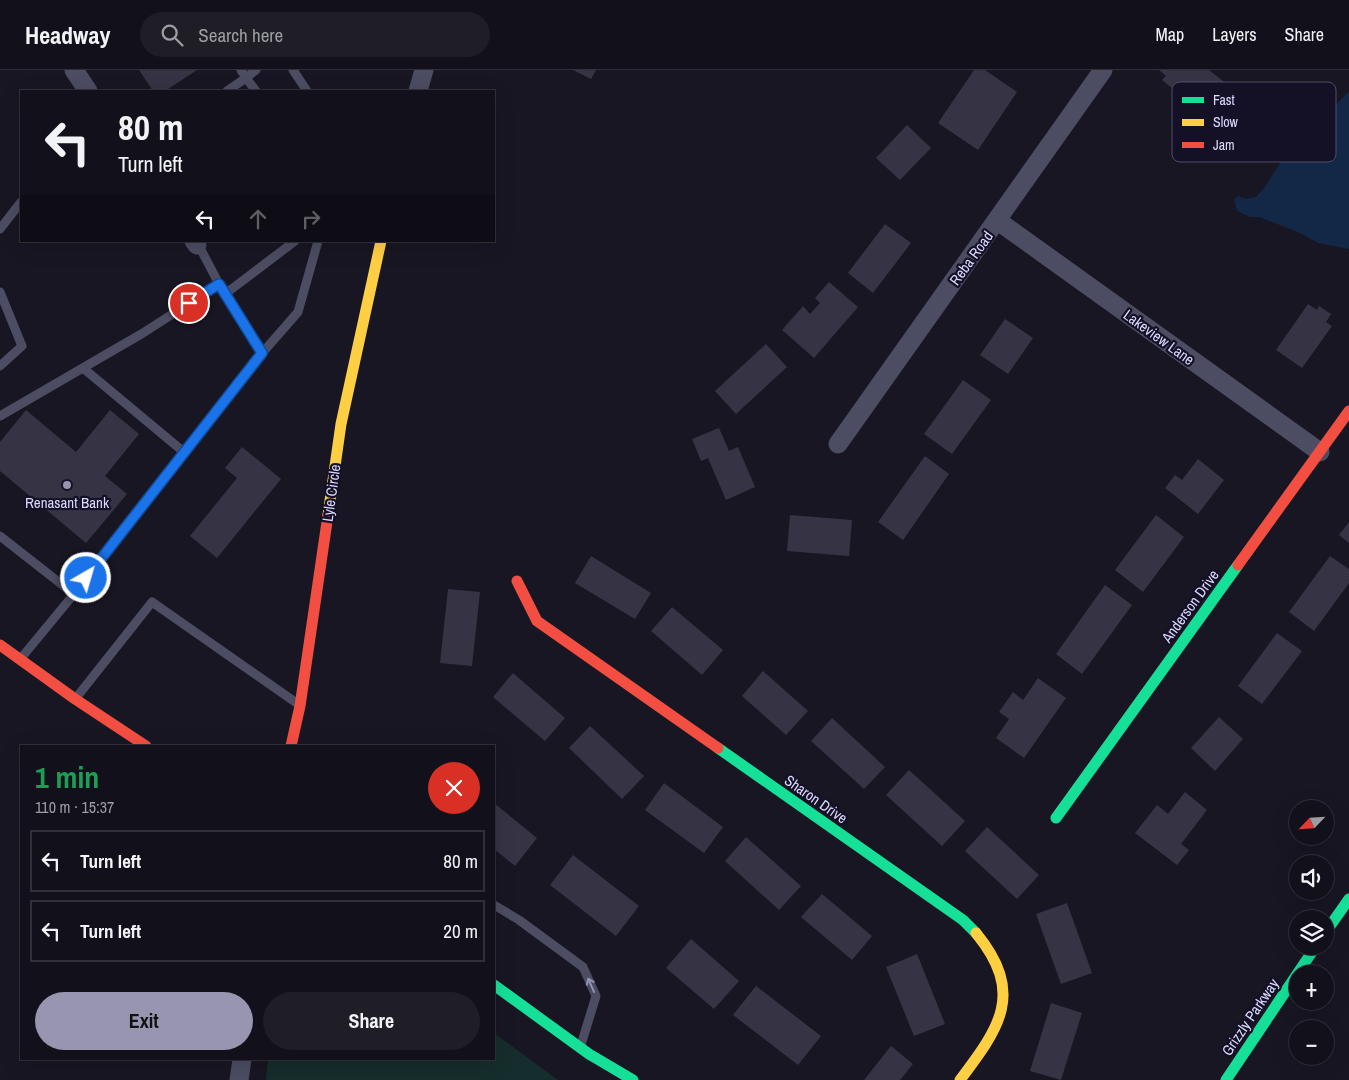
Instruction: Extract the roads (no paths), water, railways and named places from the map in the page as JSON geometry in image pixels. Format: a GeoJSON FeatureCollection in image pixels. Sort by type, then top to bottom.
{"type":"FeatureCollection","features":[{"type":"Feature","properties":{"kind":"street"},"geometry":{"type":"LineString","coordinates":[[74,70],[87,90]]}},
{"type":"Feature","properties":{"kind":"street"},"geometry":{"type":"LineString","coordinates":[[418,90],[424,70]]}},
{"type":"Feature","properties":{"kind":"street","name":"Reba Road"},"geometry":{"type":"LineString","coordinates":[[838,444],[998,221],[1103,70]]}},
{"type":"Feature","properties":{"kind":"street","name":"Lakeview Lane"},"geometry":{"type":"LineString","coordinates":[[998,221],[1320,452]]}},
{"type":"Feature","properties":{"kind":"street","name":"Lyle Circle"},"geometry":{"type":"LineString","coordinates":[[291,745],[300,706],[341,424],[381,242]]}},
{"type":"Feature","properties":{"kind":"street","name":"Anderson Drive"},"geometry":{"type":"LineString","coordinates":[[1056,818],[1349,412]]}},
{"type":"Feature","properties":{"kind":"street","name":"Sharon Drive"},"geometry":{"type":"LineString","coordinates":[[517,581],[537,621],[963,920],[977,933],[992,954],[1002,981],[1003,1005],[997,1026],[960,1080]]}},
{"type":"Feature","properties":{"kind":"street"},"geometry":{"type":"LineString","coordinates":[[0,645],[145,745]]}},
{"type":"Feature","properties":{"kind":"street"},"geometry":{"type":"LineString","coordinates":[[1334,920],[1349,899]]}},
{"type":"Feature","properties":{"kind":"street","name":"Grizzly Parkway"},"geometry":{"type":"LineString","coordinates":[[1226,1080],[1310,955]]}},
{"type":"Feature","properties":{"kind":"street"},"geometry":{"type":"LineString","coordinates":[[495,986],[580,1048],[633,1080]]}},
{"type":"Feature","properties":{"kind":"street"},"geometry":{"type":"LineString","coordinates":[[239,1080],[242,1060]]}},
{"type":"Feature","properties":{"kind":"lane"},"geometry":{"type":"LineString","coordinates":[[228,90],[243,74],[256,70]]}},
{"type":"Feature","properties":{"kind":"lane"},"geometry":{"type":"LineString","coordinates":[[293,70],[306,90]]}},
{"type":"Feature","properties":{"kind":"lane"},"geometry":{"type":"LineString","coordinates":[[243,74],[255,90]]}},
{"type":"Feature","properties":{"kind":"lane"},"geometry":{"type":"LineString","coordinates":[[0,229],[20,203]]}},
{"type":"Feature","properties":{"kind":"lane"},"geometry":{"type":"LineString","coordinates":[[226,294],[294,242]]}},
{"type":"Feature","properties":{"kind":"lane"},"geometry":{"type":"LineString","coordinates":[[20,660],[74,594],[262,353],[298,312],[318,242]]}},
{"type":"Feature","properties":{"kind":"lane"},"geometry":{"type":"LineString","coordinates":[[198,243],[219,284],[262,353]]}},
{"type":"Feature","properties":{"kind":"lane"},"geometry":{"type":"LineString","coordinates":[[0,416],[143,333],[219,284]]}},
{"type":"Feature","properties":{"kind":"lane"},"geometry":{"type":"LineString","coordinates":[[0,292],[22,346],[0,366]]}},
{"type":"Feature","properties":{"kind":"lane"},"geometry":{"type":"LineString","coordinates":[[83,368],[184,453]]}},
{"type":"Feature","properties":{"kind":"lane"},"geometry":{"type":"LineString","coordinates":[[0,536],[74,594]]}},
{"type":"Feature","properties":{"kind":"lane"},"geometry":{"type":"LineString","coordinates":[[76,699],[152,602],[300,706]]}},
{"type":"Feature","properties":{"kind":"lane"},"geometry":{"type":"LineString","coordinates":[[495,906],[519,920],[583,967],[596,996],[580,1048]]}},
{"type":"Feature","properties":{"kind":"water"},"geometry":{"type":"Polygon","coordinates":[[[1349,91],[1349,249],[1318,243],[1298,232],[1237,211],[1234,200],[1238,196],[1246,199],[1256,197],[1281,162],[1336,162],[1336,105],[1349,91]]]}},
{"type":"Feature","properties":{"kind":"place","name":"Renasant Bank"},"geometry":{"type":"Point","coordinates":[67,485]}}]}
